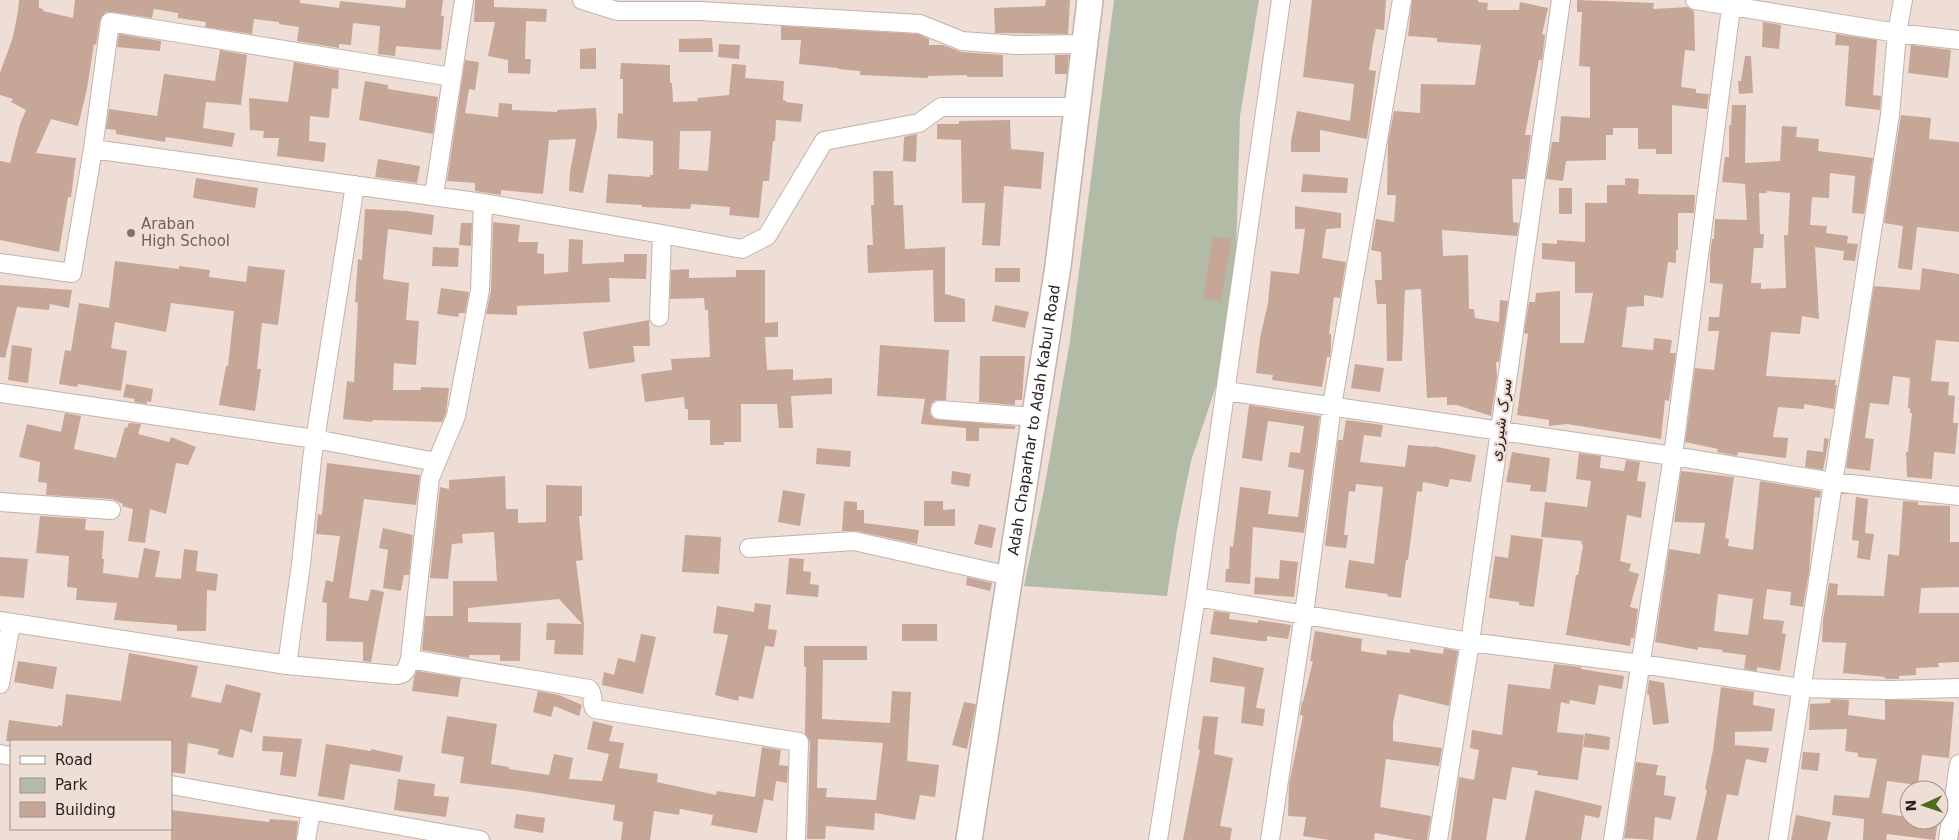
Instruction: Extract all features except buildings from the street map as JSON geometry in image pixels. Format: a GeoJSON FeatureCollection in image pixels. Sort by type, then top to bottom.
{"type":"FeatureCollection","features":[{"type":"Feature","properties":{"kind":"main road","name":"Adah Chaparhar to Adah Kabul Road"},"geometry":{"type":"LineString","coordinates":[[969,840],[1058,266],[1090,0]]}},
{"type":"Feature","properties":{"kind":"street"},"geometry":{"type":"LineString","coordinates":[[434,195],[464,0]]}},
{"type":"Feature","properties":{"kind":"street"},"geometry":{"type":"LineString","coordinates":[[582,0],[617,11],[700,11],[920,24],[962,41],[1016,45],[1084,44]]}},
{"type":"Feature","properties":{"kind":"street"},"geometry":{"type":"LineString","coordinates":[[1158,840],[1196,597],[1282,0]]}},
{"type":"Feature","properties":{"kind":"street"},"geometry":{"type":"LineString","coordinates":[[1270,840],[1304,614],[1332,406],[1402,0]]}},
{"type":"Feature","properties":{"kind":"street","name":"سرک شیرزی"},"geometry":{"type":"LineString","coordinates":[[1438,840],[1470,642],[1561,0]]}},
{"type":"Feature","properties":{"kind":"street"},"geometry":{"type":"LineString","coordinates":[[1695,0],[1732,2],[1897,33],[1959,40]]}},
{"type":"Feature","properties":{"kind":"street"},"geometry":{"type":"LineString","coordinates":[[1778,840],[1890,115],[1897,33],[1903,0]]}},
{"type":"Feature","properties":{"kind":"street"},"geometry":{"type":"LineString","coordinates":[[1613,840],[1673,456],[1732,2]]}},
{"type":"Feature","properties":{"kind":"street"},"geometry":{"type":"LineString","coordinates":[[0,263],[72,273],[94,149],[110,22],[452,77]]}},
{"type":"Feature","properties":{"kind":"street"},"geometry":{"type":"LineString","coordinates":[[94,149],[434,195],[742,249],[768,236],[824,141],[919,122],[940,107],[1077,107]]}},
{"type":"Feature","properties":{"kind":"street"},"geometry":{"type":"LineString","coordinates":[[287,665],[315,439],[356,185]]}},
{"type":"Feature","properties":{"kind":"street"},"geometry":{"type":"LineString","coordinates":[[0,684],[6,622],[287,665],[395,675],[401,675],[406,671],[410,658],[430,478],[456,416],[480,290],[483,203]]}},
{"type":"Feature","properties":{"kind":"street"},"geometry":{"type":"LineString","coordinates":[[659,317],[662,234]]}},
{"type":"Feature","properties":{"kind":"street"},"geometry":{"type":"LineString","coordinates":[[1226,391],[1673,456],[1833,482],[1959,496]]}},
{"type":"Feature","properties":{"kind":"street"},"geometry":{"type":"LineString","coordinates":[[0,393],[315,439],[436,462]]}},
{"type":"Feature","properties":{"kind":"street"},"geometry":{"type":"LineString","coordinates":[[940,410],[1035,417]]}},
{"type":"Feature","properties":{"kind":"street"},"geometry":{"type":"LineString","coordinates":[[0,502],[111,510]]}},
{"type":"Feature","properties":{"kind":"street"},"geometry":{"type":"LineString","coordinates":[[749,548],[854,541],[1010,576]]}},
{"type":"Feature","properties":{"kind":"street"},"geometry":{"type":"LineString","coordinates":[[1196,597],[1470,642],[1641,664],[1801,688],[1891,690],[1959,688]]}},
{"type":"Feature","properties":{"kind":"street"},"geometry":{"type":"LineString","coordinates":[[410,658],[589,690],[592,693],[595,709],[799,742],[796,840]]}},
{"type":"Feature","properties":{"kind":"street"},"geometry":{"type":"LineString","coordinates":[[1948,840],[1959,764]]}},
{"type":"Feature","properties":{"kind":"street"},"geometry":{"type":"LineString","coordinates":[[172,785],[480,840]]}},
{"type":"Feature","properties":{"kind":"street"},"geometry":{"type":"LineString","coordinates":[[306,840],[311,811]]}},
{"type":"Feature","properties":{"kind":"green space"},"geometry":{"type":"Polygon","coordinates":[[[1114,0],[1259,0],[1240,116],[1236,254],[1230,323],[1218,380],[1191,461],[1177,530],[1167,596],[1024,586],[1044,490],[1070,341],[1114,0]]]}},
{"type":"Feature","properties":{"kind":"place","name":"Araban High School"},"geometry":{"type":"Point","coordinates":[131,233]}}]}
